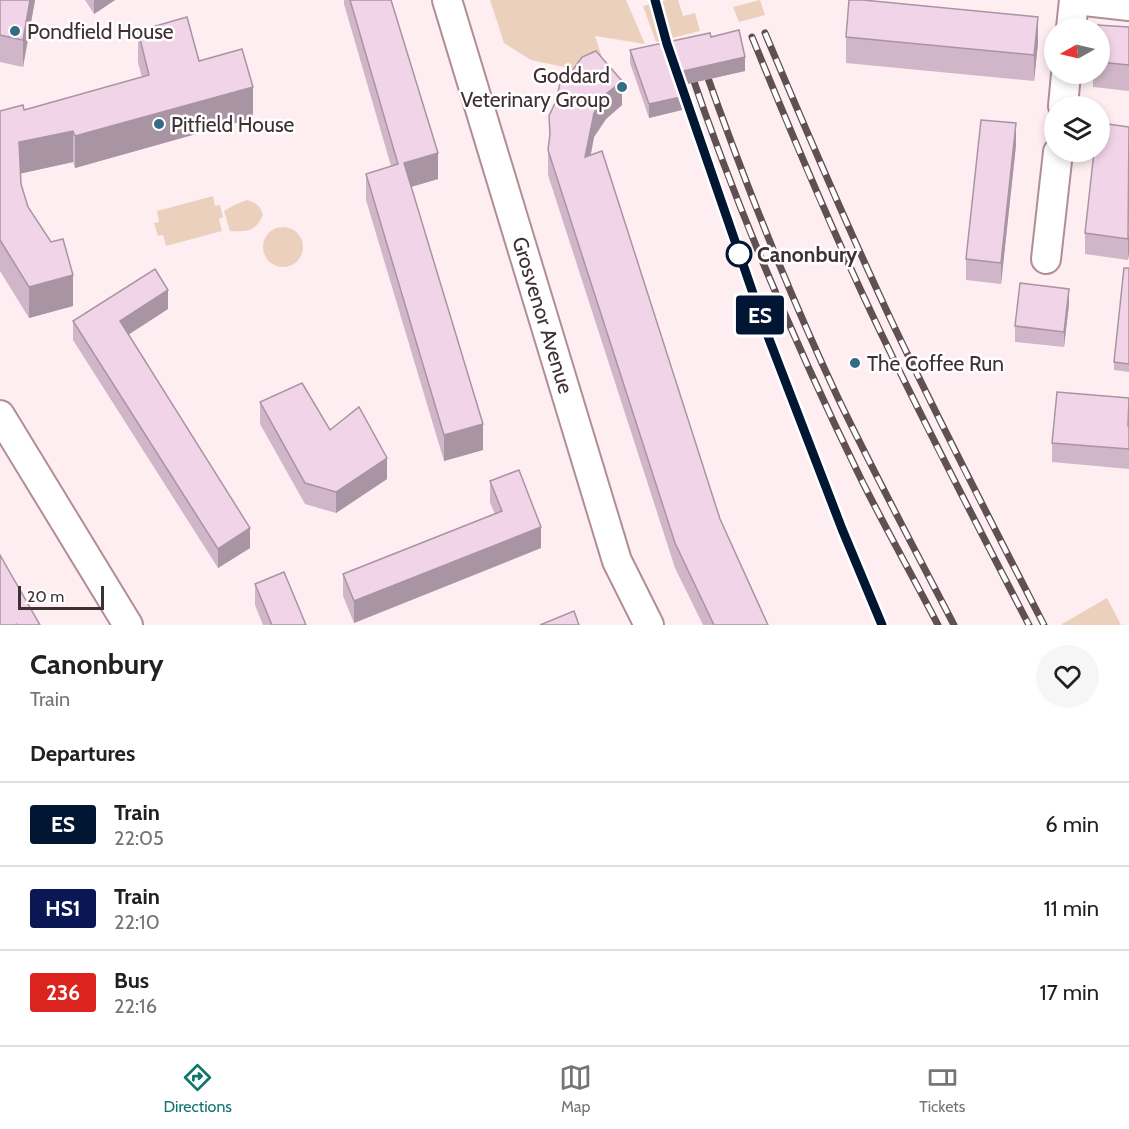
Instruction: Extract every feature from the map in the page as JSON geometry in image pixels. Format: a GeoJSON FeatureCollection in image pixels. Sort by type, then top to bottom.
{"type":"FeatureCollection","features":[{"type":"Feature","properties":{"kind":"street","name":"Grosvenor Avenue"},"geometry":{"type":"LineString","coordinates":[[447,0],[617,561],[649,625]]}},
{"type":"Feature","properties":{"kind":"street"},"geometry":{"type":"LineString","coordinates":[[1072,18],[1075,0],[1129,6]]}},
{"type":"Feature","properties":{"kind":"street"},"geometry":{"type":"LineString","coordinates":[[1046,259],[1057,162]]}},
{"type":"Feature","properties":{"kind":"street"},"geometry":{"type":"LineString","coordinates":[[0,415],[128,625]]}},
{"type":"Feature","properties":{"kind":"shaded area"},"geometry":{"type":"Polygon","coordinates":[[[490,0],[626,0],[645,44],[595,36],[602,57],[578,70],[531,60],[504,43],[490,0]]]}},
{"type":"Feature","properties":{"kind":"shaded area"},"geometry":{"type":"Polygon","coordinates":[[[667,0],[678,0],[683,16],[695,13],[700,31],[656,42],[643,6],[667,0]]]}},
{"type":"Feature","properties":{"kind":"shaded area"},"geometry":{"type":"Polygon","coordinates":[[[760,0],[765,15],[739,22],[733,7],[760,0]]]}},
{"type":"Feature","properties":{"kind":"shaded area"},"geometry":{"type":"Polygon","coordinates":[[[213,196],[215,206],[220,205],[223,217],[219,219],[222,231],[166,246],[163,235],[158,236],[154,223],[159,222],[157,211],[213,196]]]}},
{"type":"Feature","properties":{"kind":"shaded area"},"geometry":{"type":"Polygon","coordinates":[[[247,200],[255,203],[263,215],[250,229],[230,231],[224,211],[247,200]]]}},
{"type":"Feature","properties":{"kind":"shaded area"},"geometry":{"type":"Polygon","coordinates":[[[283,227],[291,228],[297,233],[302,239],[302,255],[297,261],[291,266],[283,267],[275,266],[269,261],[264,255],[263,247],[264,239],[269,233],[275,228],[283,227]]]}},
{"type":"Feature","properties":{"kind":"shaded area"},"geometry":{"type":"Polygon","coordinates":[[[1107,598],[1121,625],[1062,625],[1062,624],[1107,598]]]}},
{"type":"Feature","properties":{"kind":"building"},"geometry":{"type":"Polygon","coordinates":[[[0,0],[30,0],[23,40],[0,35],[0,0]]]}},
{"type":"Feature","properties":{"kind":"building"},"geometry":{"type":"Polygon","coordinates":[[[350,0],[391,0],[438,153],[404,163],[483,424],[444,435],[366,174],[398,164],[350,0]]]}},
{"type":"Feature","properties":{"kind":"building"},"geometry":{"type":"Polygon","coordinates":[[[849,0],[1038,17],[1034,55],[846,37],[849,0]]]}},
{"type":"Feature","properties":{"kind":"building"},"geometry":{"type":"Polygon","coordinates":[[[187,17],[199,61],[242,49],[253,87],[75,136],[73,131],[19,142],[21,184],[28,207],[51,242],[63,239],[73,275],[29,287],[0,240],[0,111],[23,105],[24,110],[149,75],[138,31],[187,17]]]}},
{"type":"Feature","properties":{"kind":"building"},"geometry":{"type":"Polygon","coordinates":[[[1110,26],[1129,27],[1129,65],[1110,63],[1110,26]]]}},
{"type":"Feature","properties":{"kind":"building"},"geometry":{"type":"Polygon","coordinates":[[[739,30],[745,57],[683,71],[690,95],[649,104],[630,50],[710,33],[711,37],[739,30]]]}},
{"type":"Feature","properties":{"kind":"building"},"geometry":{"type":"Polygon","coordinates":[[[596,51],[622,81],[606,94],[594,113],[585,157],[602,151],[720,519],[768,625],[714,625],[675,543],[548,150],[549,116],[556,101],[560,83],[582,57],[596,51]]]}},
{"type":"Feature","properties":{"kind":"building"},"geometry":{"type":"Polygon","coordinates":[[[981,120],[1016,123],[1001,263],[966,259],[981,120]]]}},
{"type":"Feature","properties":{"kind":"building"},"geometry":{"type":"Polygon","coordinates":[[[1110,124],[1129,127],[1128,239],[1085,233],[1093,162],[1110,162],[1110,124]]]}},
{"type":"Feature","properties":{"kind":"building"},"geometry":{"type":"Polygon","coordinates":[[[1124,268],[1129,268],[1129,364],[1114,362],[1124,268]]]}},
{"type":"Feature","properties":{"kind":"building"},"geometry":{"type":"Polygon","coordinates":[[[155,269],[168,290],[120,321],[250,528],[218,549],[73,321],[155,269]]]}},
{"type":"Feature","properties":{"kind":"building"},"geometry":{"type":"Polygon","coordinates":[[[1020,283],[1069,289],[1064,332],[1015,326],[1020,283]]]}},
{"type":"Feature","properties":{"kind":"building"},"geometry":{"type":"Polygon","coordinates":[[[302,383],[330,430],[359,407],[387,458],[336,492],[305,483],[260,402],[302,383]]]}},
{"type":"Feature","properties":{"kind":"building"},"geometry":{"type":"Polygon","coordinates":[[[1057,392],[1129,398],[1129,449],[1052,443],[1057,392]]]}},
{"type":"Feature","properties":{"kind":"building"},"geometry":{"type":"Polygon","coordinates":[[[519,470],[541,527],[354,601],[343,574],[502,511],[490,481],[519,470]]]}},
{"type":"Feature","properties":{"kind":"building"},"geometry":{"type":"Polygon","coordinates":[[[0,555],[40,625],[0,625],[0,555]]]}},
{"type":"Feature","properties":{"kind":"building"},"geometry":{"type":"Polygon","coordinates":[[[284,572],[306,625],[272,625],[255,584],[284,572]]]}},
{"type":"Feature","properties":{"kind":"building"},"geometry":{"type":"Polygon","coordinates":[[[574,611],[579,625],[540,625],[574,611]]]}},
{"type":"Feature","properties":{"kind":"railway"},"geometry":{"type":"LineString","coordinates":[[765,33],[891,320],[1044,625]]}},
{"type":"Feature","properties":{"kind":"railway"},"geometry":{"type":"LineString","coordinates":[[752,37],[813,184],[862,293],[934,441],[1029,625]]}},
{"type":"Feature","properties":{"kind":"railway"},"geometry":{"type":"LineString","coordinates":[[703,64],[766,233],[819,357],[866,455],[954,625]]}},
{"type":"Feature","properties":{"kind":"railway"},"geometry":{"type":"LineString","coordinates":[[689,67],[747,225],[791,328],[862,481],[938,625]]}},
{"type":"Feature","properties":{"kind":"train","name":"ES"},"geometry":{"type":"LineString","coordinates":[[655,0],[667,44],[766,331],[842,529],[882,625]]}},
{"type":"Feature","properties":{"kind":"place","name":"Pondfield House"},"geometry":{"type":"Point","coordinates":[15,31]}},
{"type":"Feature","properties":{"kind":"place","name":"Goddard Veterinary Group"},"geometry":{"type":"Point","coordinates":[622,87]}},
{"type":"Feature","properties":{"kind":"place","name":"Pitfield House"},"geometry":{"type":"Point","coordinates":[159,124]}},
{"type":"Feature","properties":{"kind":"place","name":"Canonbury"},"geometry":{"type":"Point","coordinates":[739,254]}},
{"type":"Feature","properties":{"kind":"place","name":"The Coffee Run"},"geometry":{"type":"Point","coordinates":[855,363]}}]}
